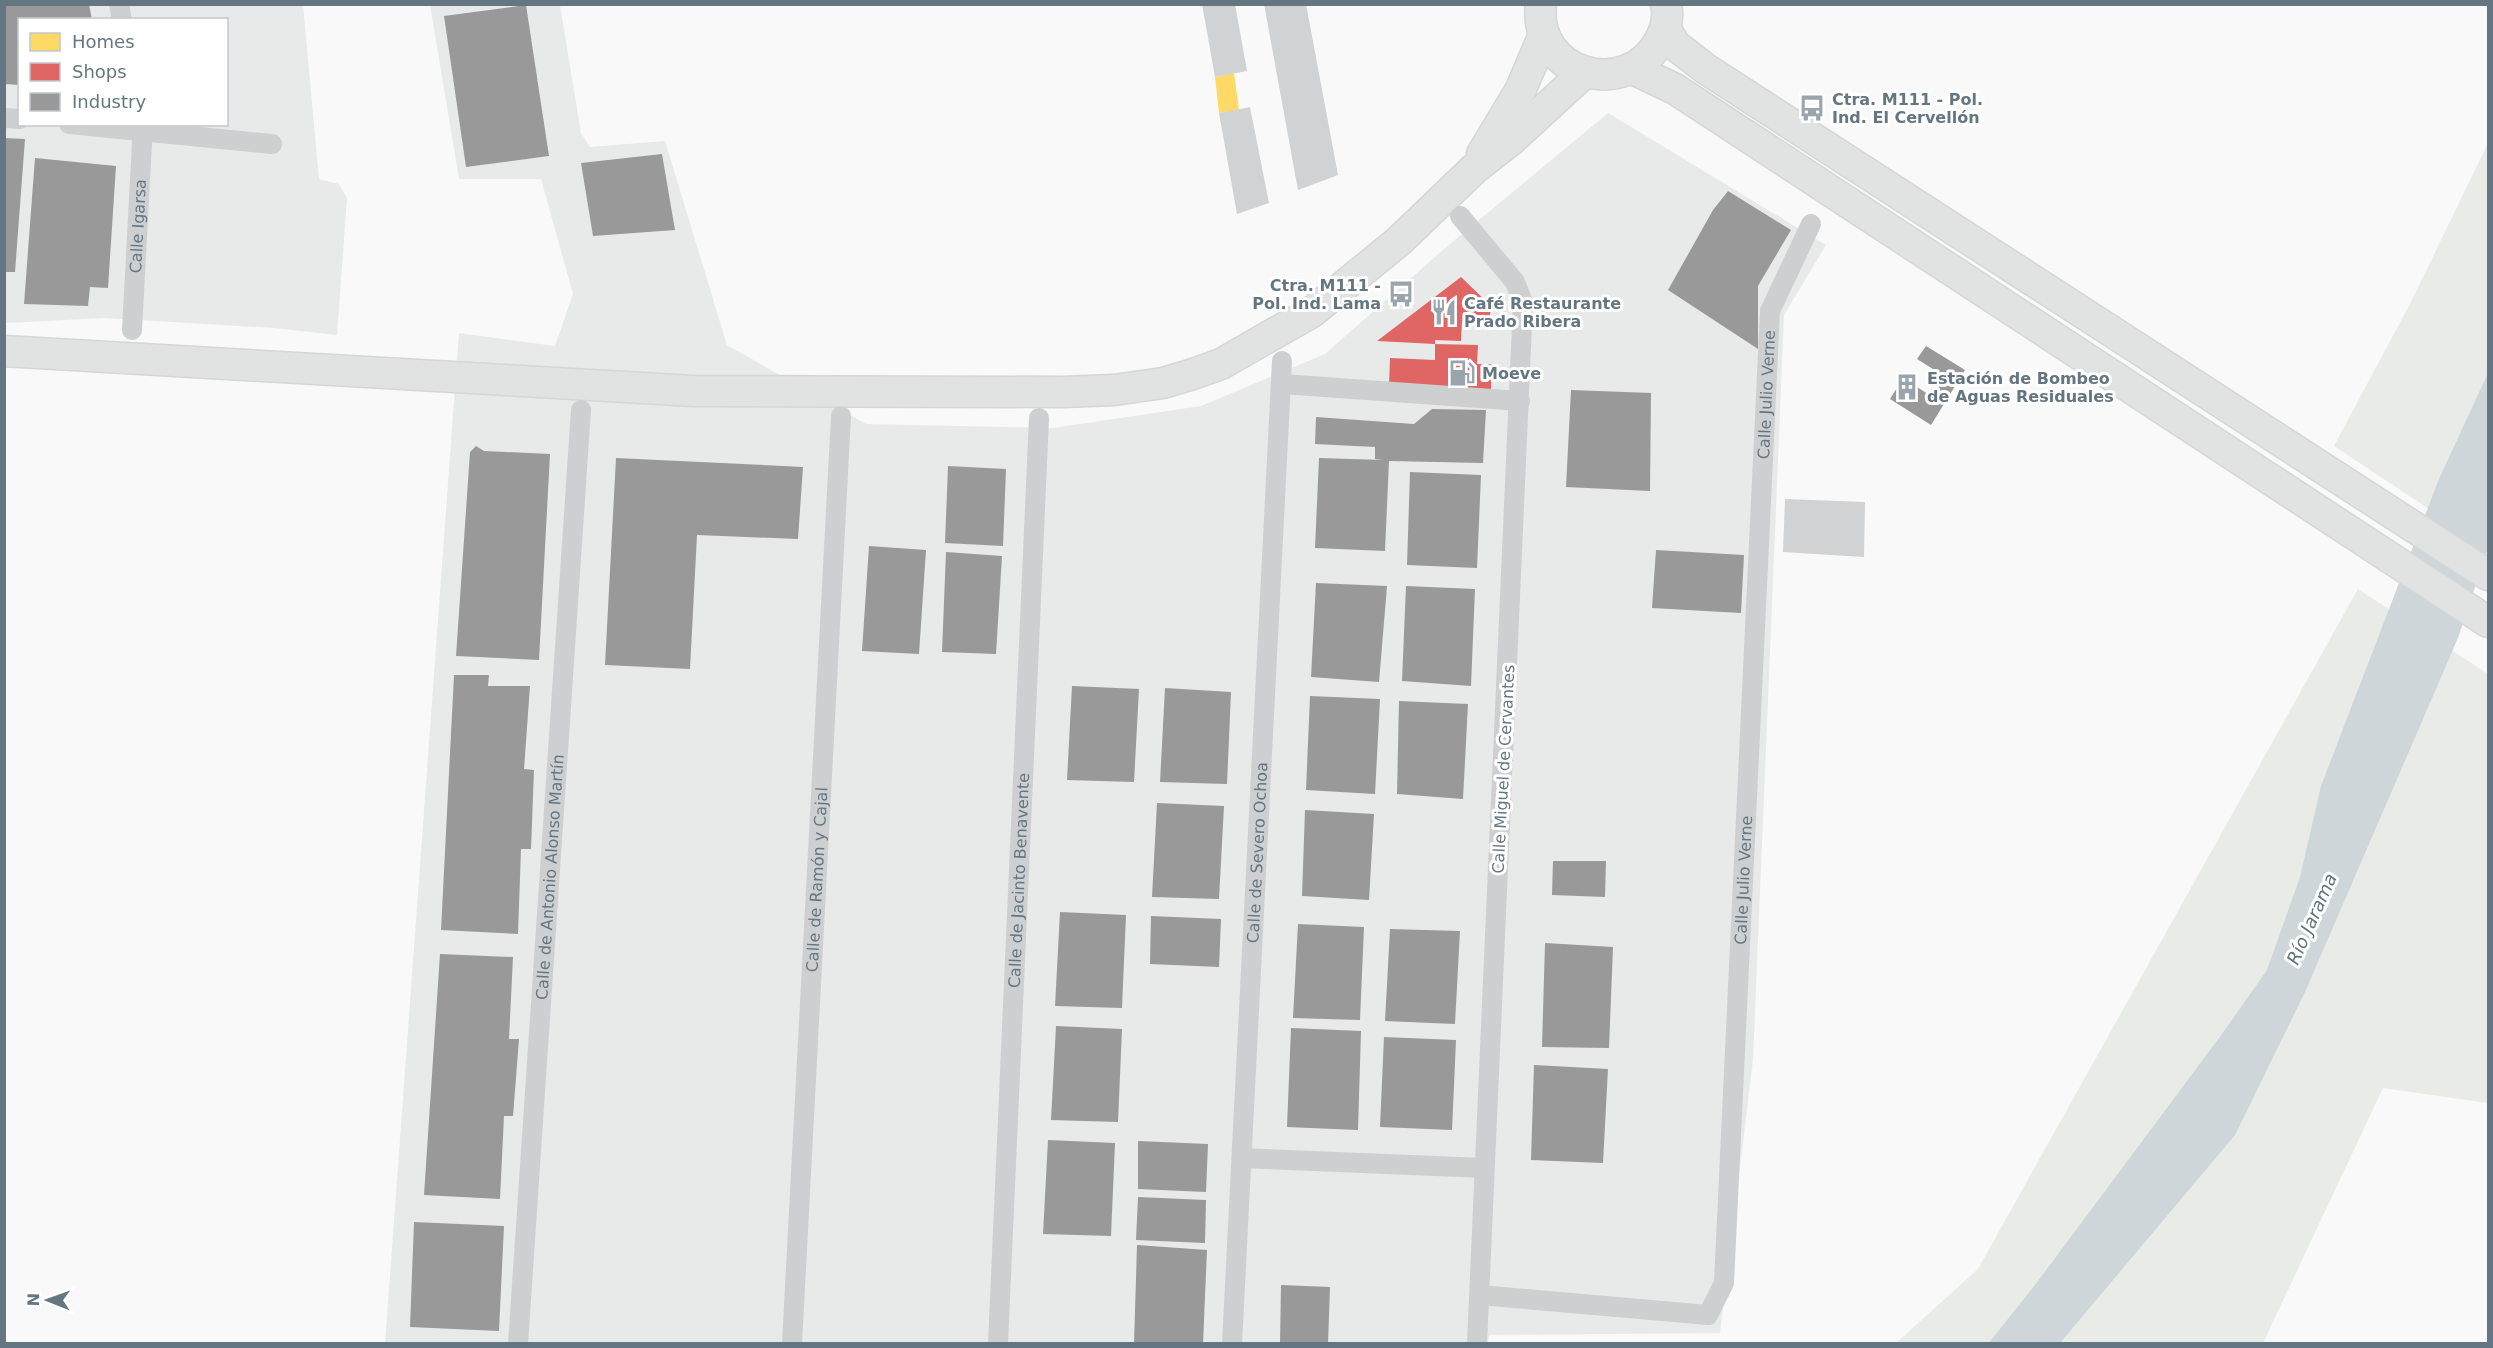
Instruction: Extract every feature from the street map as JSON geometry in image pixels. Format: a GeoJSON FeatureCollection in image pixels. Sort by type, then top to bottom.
{"type":"FeatureCollection","features":[{"type":"Feature","properties":{"kind":"main road"},"geometry":{"type":"LineString","coordinates":[[1541,4],[1539,14],[1544,34],[1556,54],[1575,69],[1585,72],[1616,75],[1633,69],[1653,53],[1666,17]]}},
{"type":"Feature","properties":{"kind":"main road"},"geometry":{"type":"LineString","coordinates":[[1666,17],[1675,45],[1706,69],[2059,299],[2304,453],[2488,575]]}},
{"type":"Feature","properties":{"kind":"main road"},"geometry":{"type":"LineString","coordinates":[[1474,169],[1520,91],[1544,34]]}},
{"type":"Feature","properties":{"kind":"main road"},"geometry":{"type":"LineString","coordinates":[[1633,69],[1675,89],[2488,622]]}},
{"type":"Feature","properties":{"kind":"main road"},"geometry":{"type":"LineString","coordinates":[[4,351],[694,391],[950,393],[1114,390],[1163,383],[1221,364],[1312,312],[1399,241],[1474,169],[1510,141],[1585,72]]}},
{"type":"Feature","properties":{"kind":"street"},"geometry":{"type":"LineString","coordinates":[[106,126],[144,128],[272,144]]}},
{"type":"Feature","properties":{"kind":"street","name":"Calle Igarsa"},"geometry":{"type":"LineString","coordinates":[[132,330],[144,128]]}},
{"type":"Feature","properties":{"kind":"street","name":"Calle Miguel de Cervantes"},"geometry":{"type":"LineString","coordinates":[[1460,216],[1515,282],[1523,302],[1477,1344]]}},
{"type":"Feature","properties":{"kind":"street","name":"Calle Julio Verne"},"geometry":{"type":"LineString","coordinates":[[1480,1294],[1708,1315],[1724,1283],[1770,311],[1811,224]]}},
{"type":"Feature","properties":{"kind":"street","name":"Calle de Severo Ochoa"},"geometry":{"type":"LineString","coordinates":[[1232,1344],[1282,361]]}},
{"type":"Feature","properties":{"kind":"street"},"geometry":{"type":"LineString","coordinates":[[1282,384],[1520,401]]}},
{"type":"Feature","properties":{"kind":"street","name":"Calle de Antonio Alonso Martín"},"geometry":{"type":"LineString","coordinates":[[518,1344],[581,410]]}},
{"type":"Feature","properties":{"kind":"street","name":"Calle de Ramón y Cajal"},"geometry":{"type":"LineString","coordinates":[[792,1344],[842,416]]}},
{"type":"Feature","properties":{"kind":"street","name":"Calle de Jacinto Benavente"},"geometry":{"type":"LineString","coordinates":[[998,1344],[1040,418]]}},
{"type":"Feature","properties":{"kind":"street"},"geometry":{"type":"LineString","coordinates":[[1242,1158],[1484,1168]]}},
{"type":"Feature","properties":{"kind":"shaded area"},"geometry":{"type":"Polygon","coordinates":[[[4,5],[303,5],[319,179],[339,184],[347,198],[337,335],[274,328],[104,318],[5,323],[4,5]]]}},
{"type":"Feature","properties":{"kind":"shaded area"},"geometry":{"type":"Polygon","coordinates":[[[430,5],[560,5],[581,133],[590,147],[665,141],[727,345],[866,424],[1053,428],[1201,406],[1325,354],[1444,249],[1608,113],[1826,245],[1784,315],[1753,1060],[1720,1333],[1489,1335],[1488,1344],[385,1344],[459,333],[555,346],[573,294],[541,179],[459,179],[430,5]]]}},
{"type":"Feature","properties":{"kind":"shaded area"},"geometry":{"type":"Polygon","coordinates":[[[2488,143],[2488,548],[2334,446],[2411,302],[2488,143]]]}},
{"type":"Feature","properties":{"kind":"shaded area"},"geometry":{"type":"Polygon","coordinates":[[[2358,589],[2488,674],[2488,1103],[2383,1088],[2263,1343],[1895,1344],[1978,1269],[2358,589]]]}},
{"type":"Feature","properties":{"kind":"water","name":"Río Jarama"},"geometry":{"type":"Polygon","coordinates":[[[2488,373],[2488,548],[2458,638],[2305,992],[2235,1135],[2060,1343],[1988,1344],[2035,1285],[2267,970],[2300,877],[2321,786],[2439,479],[2488,373]]]}},
{"type":"Feature","properties":{"kind":"building: Homes"},"geometry":{"type":"Polygon","coordinates":[[[1234,73],[1239,110],[1219,113],[1215,77],[1234,73]]]}},
{"type":"Feature","properties":{"kind":"building: Shops"},"geometry":{"type":"Polygon","coordinates":[[[1461,277],[1491,306],[1489,324],[1462,321],[1461,341],[1435,340],[1435,344],[1377,341],[1461,277]]]}},
{"type":"Feature","properties":{"kind":"building: Shops"},"geometry":{"type":"Polygon","coordinates":[[[1435,344],[1478,345],[1477,364],[1492,364],[1491,390],[1389,386],[1390,358],[1435,360],[1435,344]]]}},
{"type":"Feature","properties":{"kind":"building: Industry"},"geometry":{"type":"Polygon","coordinates":[[[4,4],[89,4],[92,18],[18,18],[18,85],[4,84],[4,4]]]}},
{"type":"Feature","properties":{"kind":"building: Industry"},"geometry":{"type":"Polygon","coordinates":[[[526,5],[549,156],[466,167],[444,16],[526,5]]]}},
{"type":"Feature","properties":{"kind":"building: Industry"},"geometry":{"type":"Polygon","coordinates":[[[4,138],[25,139],[15,272],[4,272],[4,138]]]}},
{"type":"Feature","properties":{"kind":"building: Industry"},"geometry":{"type":"Polygon","coordinates":[[[662,154],[675,230],[593,236],[581,163],[662,154]]]}},
{"type":"Feature","properties":{"kind":"building: Industry"},"geometry":{"type":"Polygon","coordinates":[[[35,158],[116,166],[108,288],[90,287],[88,306],[24,304],[35,158]]]}},
{"type":"Feature","properties":{"kind":"building: Industry"},"geometry":{"type":"Polygon","coordinates":[[[1728,191],[1791,230],[1758,286],[1758,349],[1668,290],[1713,210],[1728,191]]]}},
{"type":"Feature","properties":{"kind":"building: Industry","name":"Estación de Bombeo de Aguas Residuales"},"geometry":{"type":"Polygon","coordinates":[[[1926,346],[1965,370],[1931,425],[1890,399],[1903,378],[1931,396],[1944,376],[1917,359],[1926,346]]]}},
{"type":"Feature","properties":{"kind":"building: Industry"},"geometry":{"type":"Polygon","coordinates":[[[1571,390],[1651,393],[1650,491],[1566,487],[1571,390]]]}},
{"type":"Feature","properties":{"kind":"building: Industry"},"geometry":{"type":"Polygon","coordinates":[[[1432,409],[1486,410],[1483,463],[1389,461],[1385,551],[1315,548],[1319,458],[1383,460],[1375,459],[1375,447],[1315,444],[1316,417],[1414,424],[1432,409]]]}},
{"type":"Feature","properties":{"kind":"building: Industry"},"geometry":{"type":"Polygon","coordinates":[[[476,446],[484,451],[550,454],[539,660],[456,656],[470,452],[476,446]]]}},
{"type":"Feature","properties":{"kind":"building: Industry"},"geometry":{"type":"Polygon","coordinates":[[[616,458],[803,467],[798,539],[697,535],[690,669],[605,665],[616,458]]]}},
{"type":"Feature","properties":{"kind":"building: Industry"},"geometry":{"type":"Polygon","coordinates":[[[948,466],[1006,469],[1003,546],[945,543],[948,466]]]}},
{"type":"Feature","properties":{"kind":"building: Industry"},"geometry":{"type":"Polygon","coordinates":[[[1410,472],[1481,475],[1477,568],[1407,565],[1410,472]]]}},
{"type":"Feature","properties":{"kind":"building: Industry"},"geometry":{"type":"Polygon","coordinates":[[[869,546],[926,550],[919,654],[862,651],[869,546]]]}},
{"type":"Feature","properties":{"kind":"building: Industry"},"geometry":{"type":"Polygon","coordinates":[[[1656,550],[1744,555],[1741,613],[1652,608],[1656,550]]]}},
{"type":"Feature","properties":{"kind":"building: Industry"},"geometry":{"type":"Polygon","coordinates":[[[946,552],[1002,556],[996,654],[942,652],[946,552]]]}},
{"type":"Feature","properties":{"kind":"building: Industry"},"geometry":{"type":"Polygon","coordinates":[[[1316,583],[1387,586],[1379,682],[1311,677],[1316,583]]]}},
{"type":"Feature","properties":{"kind":"building: Industry"},"geometry":{"type":"Polygon","coordinates":[[[1406,586],[1475,589],[1471,686],[1402,681],[1406,586]]]}},
{"type":"Feature","properties":{"kind":"building: Industry"},"geometry":{"type":"Polygon","coordinates":[[[454,675],[489,675],[488,686],[530,686],[524,769],[534,770],[531,849],[521,849],[518,934],[441,930],[454,675]]]}},
{"type":"Feature","properties":{"kind":"building: Industry"},"geometry":{"type":"Polygon","coordinates":[[[1072,686],[1139,689],[1134,782],[1067,780],[1072,686]]]}},
{"type":"Feature","properties":{"kind":"building: Industry"},"geometry":{"type":"Polygon","coordinates":[[[1165,688],[1231,692],[1227,784],[1160,782],[1165,688]]]}},
{"type":"Feature","properties":{"kind":"building: Industry"},"geometry":{"type":"Polygon","coordinates":[[[1310,696],[1380,699],[1375,794],[1306,790],[1310,696]]]}},
{"type":"Feature","properties":{"kind":"building: Industry"},"geometry":{"type":"Polygon","coordinates":[[[1399,701],[1468,704],[1463,799],[1397,794],[1399,701]]]}},
{"type":"Feature","properties":{"kind":"building: Industry"},"geometry":{"type":"Polygon","coordinates":[[[1157,803],[1224,806],[1219,899],[1152,897],[1157,803]]]}},
{"type":"Feature","properties":{"kind":"building: Industry"},"geometry":{"type":"Polygon","coordinates":[[[1305,810],[1374,814],[1369,900],[1302,896],[1305,810]]]}},
{"type":"Feature","properties":{"kind":"building: Industry"},"geometry":{"type":"Polygon","coordinates":[[[1553,861],[1606,861],[1605,897],[1552,895],[1553,861]]]}},
{"type":"Feature","properties":{"kind":"building: Industry"},"geometry":{"type":"Polygon","coordinates":[[[1060,912],[1126,915],[1122,1008],[1055,1006],[1060,912]]]}},
{"type":"Feature","properties":{"kind":"building: Industry"},"geometry":{"type":"Polygon","coordinates":[[[1151,916],[1221,919],[1219,967],[1150,964],[1151,916]]]}},
{"type":"Feature","properties":{"kind":"building: Industry"},"geometry":{"type":"Polygon","coordinates":[[[1298,924],[1364,927],[1360,1020],[1293,1018],[1298,924]]]}},
{"type":"Feature","properties":{"kind":"building: Industry"},"geometry":{"type":"Polygon","coordinates":[[[1390,929],[1460,931],[1455,1024],[1385,1021],[1390,929]]]}},
{"type":"Feature","properties":{"kind":"building: Industry"},"geometry":{"type":"Polygon","coordinates":[[[1545,943],[1613,947],[1609,1048],[1542,1047],[1545,943]]]}},
{"type":"Feature","properties":{"kind":"building: Industry"},"geometry":{"type":"Polygon","coordinates":[[[440,954],[513,957],[509,1039],[519,1039],[513,1116],[504,1116],[500,1199],[424,1195],[440,954]]]}},
{"type":"Feature","properties":{"kind":"building: Industry"},"geometry":{"type":"Polygon","coordinates":[[[1056,1026],[1122,1029],[1118,1122],[1051,1120],[1056,1026]]]}},
{"type":"Feature","properties":{"kind":"building: Industry"},"geometry":{"type":"Polygon","coordinates":[[[1291,1028],[1361,1031],[1358,1130],[1287,1127],[1291,1028]]]}},
{"type":"Feature","properties":{"kind":"building: Industry"},"geometry":{"type":"Polygon","coordinates":[[[1384,1037],[1456,1040],[1452,1130],[1380,1127],[1384,1037]]]}},
{"type":"Feature","properties":{"kind":"building: Industry"},"geometry":{"type":"Polygon","coordinates":[[[1534,1065],[1608,1069],[1603,1163],[1531,1160],[1534,1065]]]}},
{"type":"Feature","properties":{"kind":"building: Industry"},"geometry":{"type":"Polygon","coordinates":[[[1048,1140],[1115,1143],[1111,1236],[1043,1234],[1048,1140]]]}},
{"type":"Feature","properties":{"kind":"building: Industry"},"geometry":{"type":"Polygon","coordinates":[[[1138,1141],[1208,1144],[1206,1192],[1138,1189],[1138,1141]]]}},
{"type":"Feature","properties":{"kind":"building: Industry"},"geometry":{"type":"Polygon","coordinates":[[[1138,1197],[1206,1200],[1205,1243],[1136,1240],[1138,1197]]]}},
{"type":"Feature","properties":{"kind":"building: Industry"},"geometry":{"type":"Polygon","coordinates":[[[414,1222],[504,1226],[499,1331],[410,1327],[414,1222]]]}},
{"type":"Feature","properties":{"kind":"building: Industry"},"geometry":{"type":"Polygon","coordinates":[[[1137,1245],[1207,1250],[1203,1344],[1134,1344],[1137,1245]]]}},
{"type":"Feature","properties":{"kind":"building: Industry"},"geometry":{"type":"Polygon","coordinates":[[[1281,1285],[1330,1287],[1328,1344],[1280,1344],[1281,1285]]]}},
{"type":"Feature","properties":{"kind":"building: Other"},"geometry":{"type":"Polygon","coordinates":[[[1202,4],[1235,4],[1247,71],[1215,77],[1202,4]]]}},
{"type":"Feature","properties":{"kind":"building: Other"},"geometry":{"type":"Polygon","coordinates":[[[1264,4],[1306,4],[1338,175],[1298,190],[1264,4]]]}},
{"type":"Feature","properties":{"kind":"building: Other"},"geometry":{"type":"Polygon","coordinates":[[[1250,107],[1269,203],[1237,214],[1219,113],[1250,107]]]}},
{"type":"Feature","properties":{"kind":"building: Other"},"geometry":{"type":"Polygon","coordinates":[[[1785,499],[1865,502],[1864,557],[1783,552],[1785,499]]]}},
{"type":"Feature","properties":{"kind":"place","name":"Ctra. M111 - Pol. Ind. El Cervellón"},"geometry":{"type":"Point","coordinates":[1812,108]}},
{"type":"Feature","properties":{"kind":"place","name":"Ctra. M111 - Pol. Ind. Lama"},"geometry":{"type":"Point","coordinates":[1401,294]}},
{"type":"Feature","properties":{"kind":"place","name":"Café Restaurante Prado Ribera"},"geometry":{"type":"Point","coordinates":[1444,312]}},
{"type":"Feature","properties":{"kind":"place","name":"Moeve"},"geometry":{"type":"Point","coordinates":[1462,373]}},
{"type":"Feature","properties":{"kind":"place","name":"Estación de Bombeo de Aguas Residuales"},"geometry":{"type":"Point","coordinates":[1907,387]}}]}
